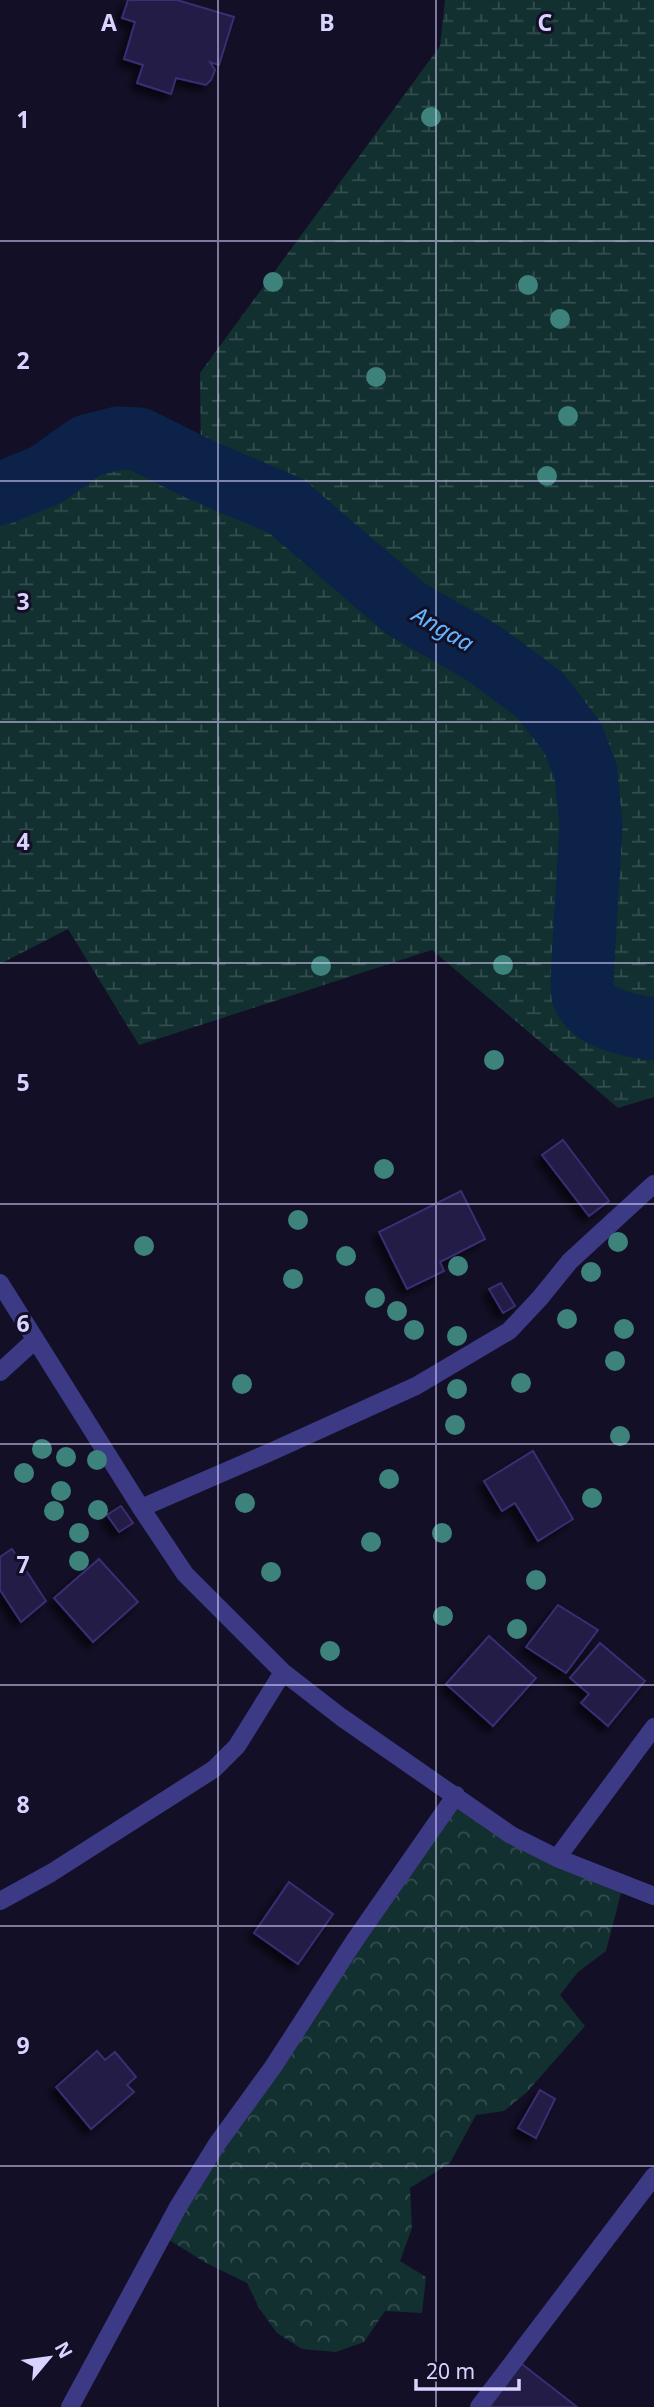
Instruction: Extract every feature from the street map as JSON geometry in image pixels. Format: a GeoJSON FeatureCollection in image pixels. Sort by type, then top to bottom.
{"type":"FeatureCollection","features":[{"type":"Feature","properties":{"kind":"street"},"geometry":{"type":"LineString","coordinates":[[141,1508],[287,1445],[416,1385],[509,1331],[570,1261],[654,1184]]}},
{"type":"Feature","properties":{"kind":"street"},"geometry":{"type":"LineString","coordinates":[[0,1283],[141,1508],[186,1574],[283,1672],[341,1717],[512,1835],[558,1858],[654,1896]]}},
{"type":"Feature","properties":{"kind":"street"},"geometry":{"type":"LineString","coordinates":[[0,1372],[36,1340]]}},
{"type":"Feature","properties":{"kind":"street"},"geometry":{"type":"LineString","coordinates":[[0,1901],[51,1873],[214,1769],[237,1746],[283,1672]]}},
{"type":"Feature","properties":{"kind":"street"},"geometry":{"type":"LineString","coordinates":[[558,1858],[654,1727]]}},
{"type":"Feature","properties":{"kind":"street"},"geometry":{"type":"LineString","coordinates":[[70,2407],[178,2207],[355,1940],[456,1795]]}},
{"type":"Feature","properties":{"kind":"street"},"geometry":{"type":"LineString","coordinates":[[479,2407],[654,2176]]}},
{"type":"Feature","properties":{"kind":"green space"},"geometry":{"type":"Polygon","coordinates":[[[445,0],[654,0],[654,1097],[618,1108],[432,950],[139,1045],[68,929],[0,964],[0,494],[46,475],[87,446],[118,438],[139,439],[201,469],[200,373],[440,46],[445,0]]]}},
{"type":"Feature","properties":{"kind":"green space"},"geometry":{"type":"Polygon","coordinates":[[[445,1798],[569,1861],[621,1893],[606,1951],[578,1972],[560,1995],[585,2026],[527,2092],[504,2111],[476,2115],[450,2163],[410,2188],[412,2228],[400,2261],[426,2277],[422,2313],[385,2311],[364,2342],[336,2352],[302,2349],[277,2333],[259,2308],[247,2283],[206,2263],[163,2236],[445,1798]]]}},
{"type":"Feature","properties":{"kind":"building"},"geometry":{"type":"Polygon","coordinates":[[[128,0],[177,0],[234,17],[219,65],[210,62],[215,70],[206,85],[176,78],[171,94],[137,83],[143,65],[124,59],[135,22],[122,18],[128,0]]]}},
{"type":"Feature","properties":{"kind":"building"},"geometry":{"type":"Polygon","coordinates":[[[563,1140],[609,1201],[589,1216],[542,1155],[563,1140]]]}},
{"type":"Feature","properties":{"kind":"building"},"geometry":{"type":"Polygon","coordinates":[[[461,1191],[485,1239],[440,1262],[444,1271],[407,1289],[379,1232],[461,1191]]]}},
{"type":"Feature","properties":{"kind":"building"},"geometry":{"type":"Polygon","coordinates":[[[501,1283],[515,1306],[503,1313],[489,1289],[501,1283]]]}},
{"type":"Feature","properties":{"kind":"building"},"geometry":{"type":"Polygon","coordinates":[[[533,1451],[573,1519],[538,1541],[515,1503],[502,1511],[484,1481],[533,1451]]]}},
{"type":"Feature","properties":{"kind":"building"},"geometry":{"type":"Polygon","coordinates":[[[121,1506],[133,1523],[119,1532],[107,1515],[121,1506]]]}},
{"type":"Feature","properties":{"kind":"building"},"geometry":{"type":"Polygon","coordinates":[[[12,1549],[46,1601],[21,1622],[0,1590],[0,1557],[12,1549]]]}},
{"type":"Feature","properties":{"kind":"building"},"geometry":{"type":"Polygon","coordinates":[[[99,1559],[138,1602],[93,1642],[54,1598],[99,1559]]]}},
{"type":"Feature","properties":{"kind":"building"},"geometry":{"type":"Polygon","coordinates":[[[558,1605],[598,1630],[566,1673],[526,1647],[558,1605]]]}},
{"type":"Feature","properties":{"kind":"building"},"geometry":{"type":"Polygon","coordinates":[[[489,1636],[536,1678],[493,1726],[446,1684],[489,1636]]]}},
{"type":"Feature","properties":{"kind":"building"},"geometry":{"type":"Polygon","coordinates":[[[600,1643],[645,1681],[608,1726],[581,1703],[589,1694],[570,1678],[600,1643]]]}},
{"type":"Feature","properties":{"kind":"building"},"geometry":{"type":"Polygon","coordinates":[[[289,1882],[333,1914],[298,1964],[254,1933],[289,1882]]]}},
{"type":"Feature","properties":{"kind":"building"},"geometry":{"type":"Polygon","coordinates":[[[97,2051],[105,2060],[115,2052],[136,2077],[127,2085],[134,2092],[91,2129],[56,2087],[97,2051]]]}},
{"type":"Feature","properties":{"kind":"building"},"geometry":{"type":"Polygon","coordinates":[[[540,2090],[555,2099],[536,2138],[518,2128],[540,2090]]]}},
{"type":"Feature","properties":{"kind":"building"},"geometry":{"type":"Polygon","coordinates":[[[518,2361],[577,2407],[482,2407],[518,2361]]]}},
{"type":"Feature","properties":{"kind":"waterway","name":"Angaa"},"geometry":{"type":"LineString","coordinates":[[0,494],[46,475],[87,446],[118,438],[139,439],[201,470],[286,506],[406,609],[483,653],[540,695],[573,738],[586,773],[591,826],[583,995],[588,1004],[604,1016],[625,1024],[654,1029]]}}]}
